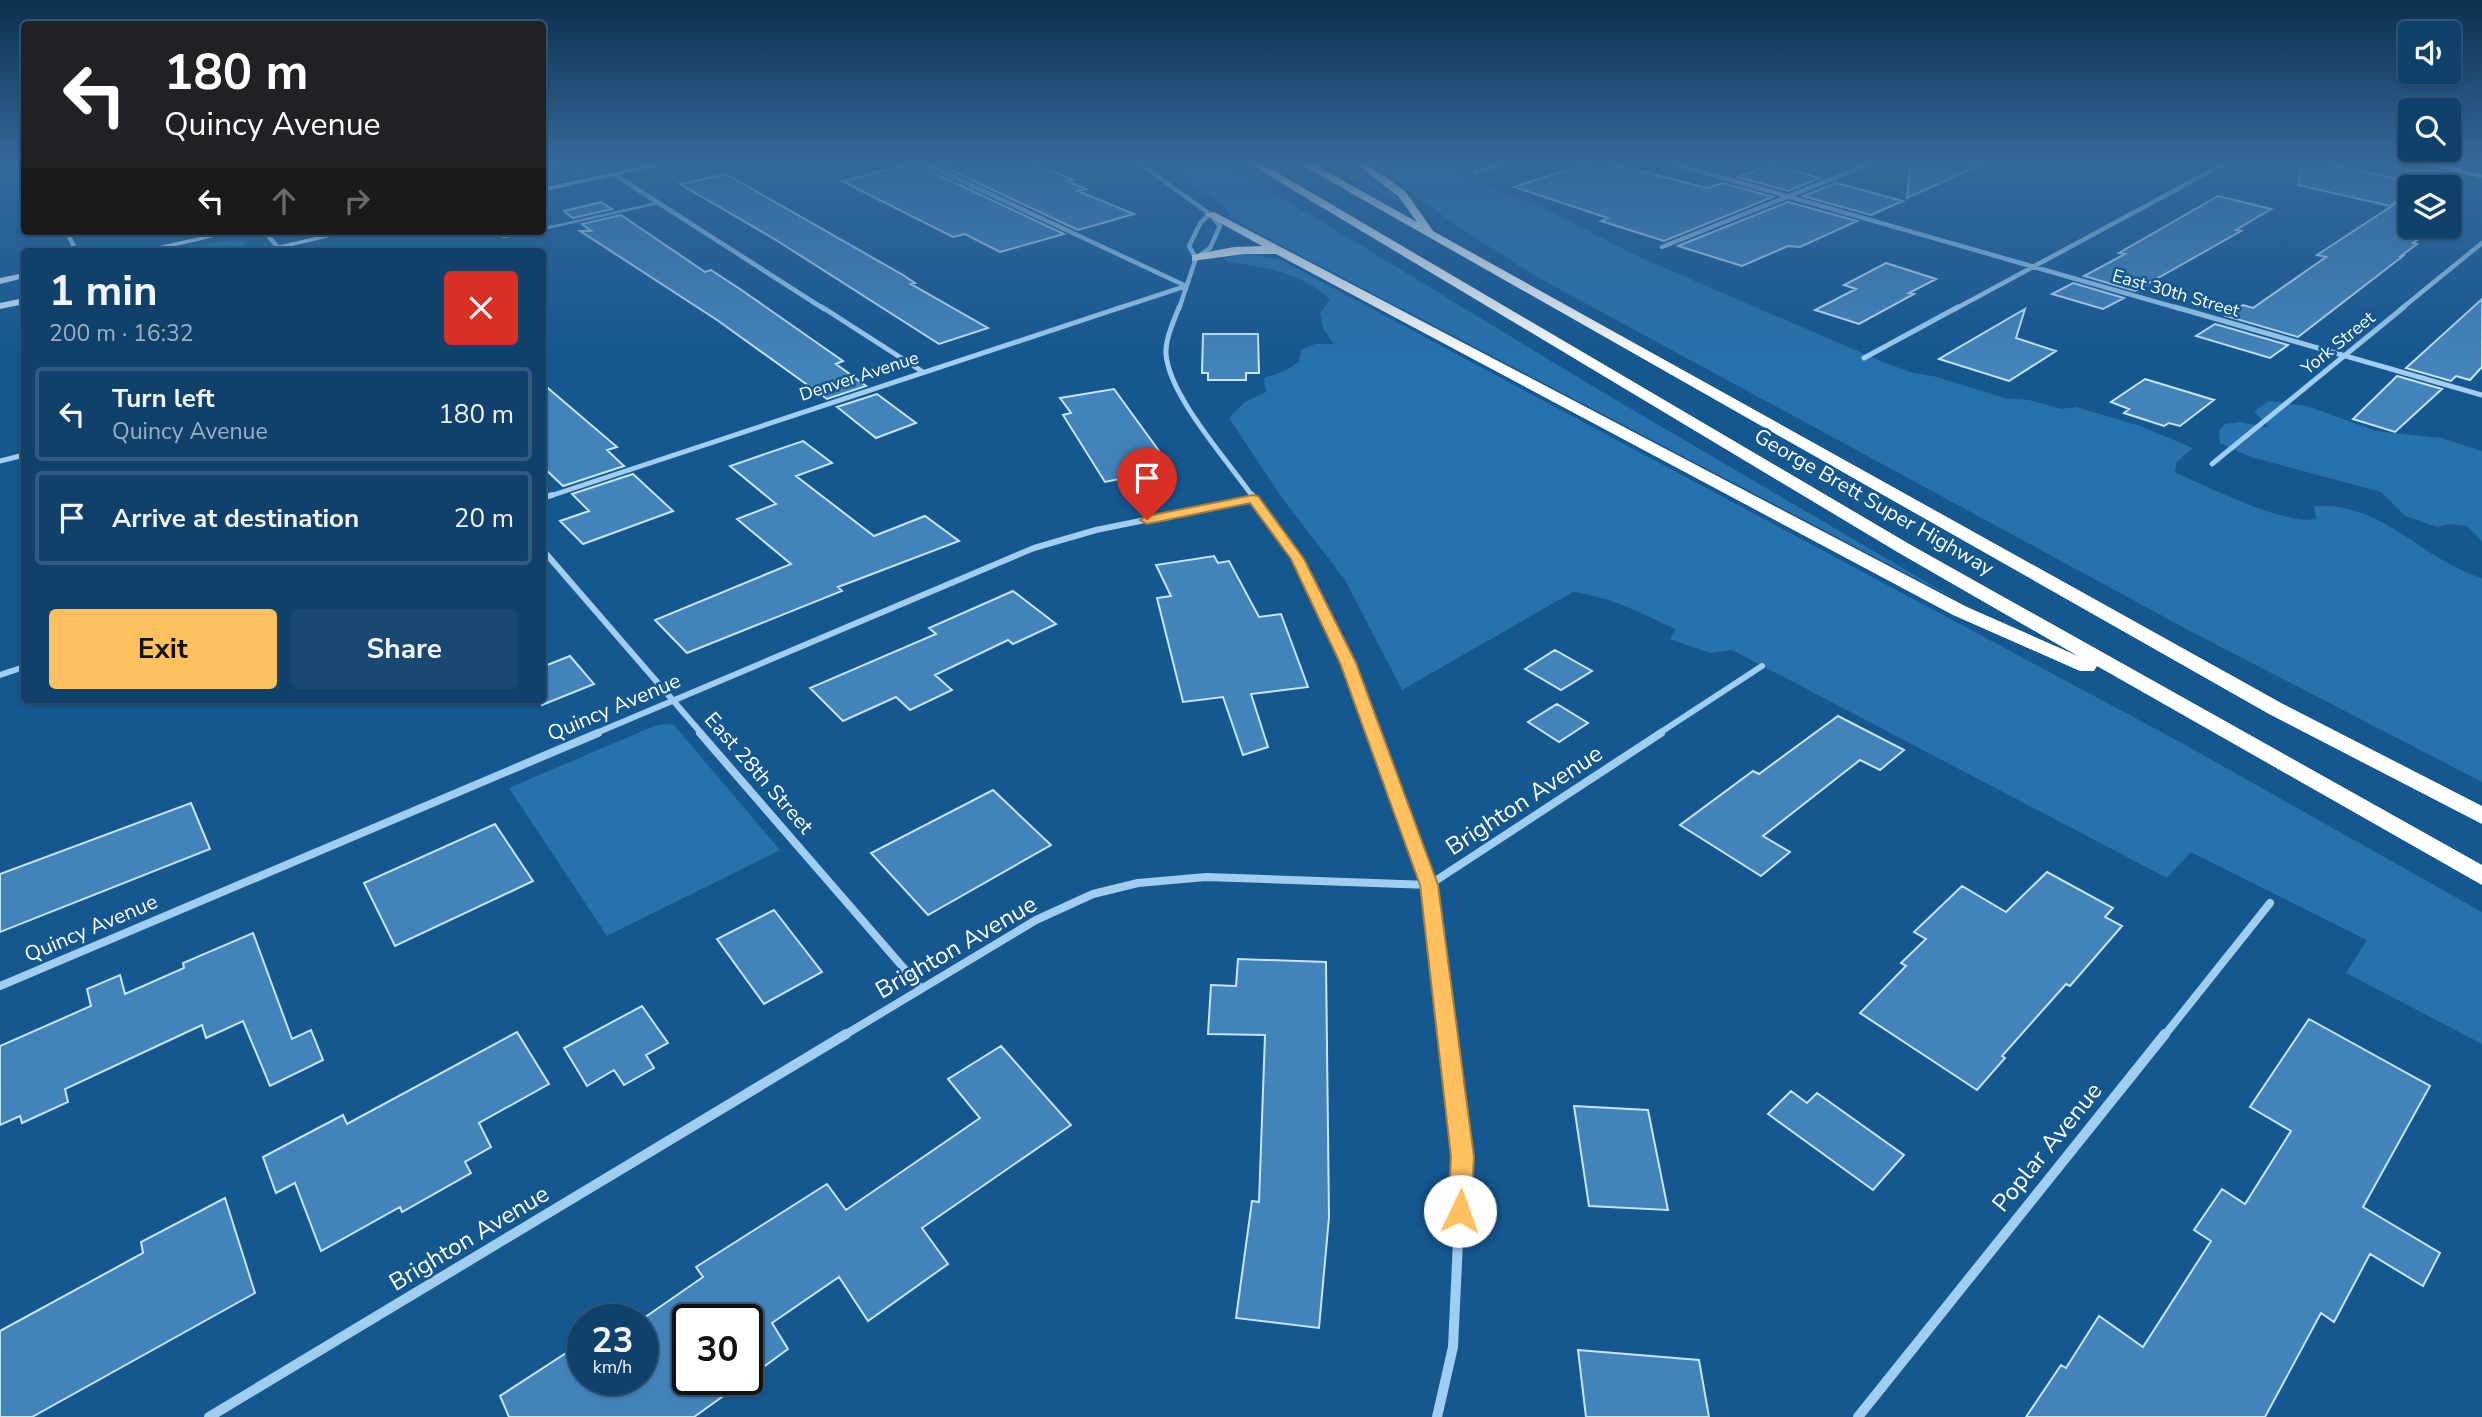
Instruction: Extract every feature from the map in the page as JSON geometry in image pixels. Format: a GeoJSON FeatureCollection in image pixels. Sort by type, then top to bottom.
{"type":"FeatureCollection","features":[{"type":"Feature","properties":{"kind":"highway"},"geometry":{"type":"LineString","coordinates":[[1232,226],[1960,611],[2189,711]]}},
{"type":"Feature","properties":{"kind":"highway","name":"George Brett Super Highway"},"geometry":{"type":"LineString","coordinates":[[1360,226],[1881,535],[2482,876]]}},
{"type":"Feature","properties":{"kind":"highway","name":"George Brett Super Highway"},"geometry":{"type":"LineString","coordinates":[[1415,226],[2276,709],[2482,816]]}},
{"type":"Feature","properties":{"kind":"highway"},"geometry":{"type":"LineString","coordinates":[[1426,226],[1433,236]]}},
{"type":"Feature","properties":{"kind":"highway"},"geometry":{"type":"LineString","coordinates":[[1196,258],[1253,248],[1280,252]]}},
{"type":"Feature","properties":{"kind":"main road"},"geometry":{"type":"LineString","coordinates":[[156,248],[218,235]]}},
{"type":"Feature","properties":{"kind":"main road"},"geometry":{"type":"LineString","coordinates":[[288,248],[337,235]]}},
{"type":"Feature","properties":{"kind":"main road"},"geometry":{"type":"LineString","coordinates":[[0,281],[21,277]]}},
{"type":"Feature","properties":{"kind":"main road"},"geometry":{"type":"LineString","coordinates":[[0,306],[21,302]]}},
{"type":"Feature","properties":{"kind":"street"},"geometry":{"type":"LineString","coordinates":[[694,226],[923,372]]}},
{"type":"Feature","properties":{"kind":"street"},"geometry":{"type":"LineString","coordinates":[[1058,226],[1186,286]]}},
{"type":"Feature","properties":{"kind":"street"},"geometry":{"type":"LineString","coordinates":[[1196,258],[1189,246],[1199,226]]}},
{"type":"Feature","properties":{"kind":"street"},"geometry":{"type":"LineString","coordinates":[[1220,226],[1210,248],[1196,258],[1186,286],[1166,352],[1171,377],[1184,401],[1297,559],[1348,663],[1429,885],[1462,1157],[1453,1347],[1437,1417]]}},
{"type":"Feature","properties":{"kind":"street"},"geometry":{"type":"LineString","coordinates":[[1662,247],[1715,226]]}},
{"type":"Feature","properties":{"kind":"street","name":"East 30th Street"},"geometry":{"type":"LineString","coordinates":[[1891,226],[2482,395]]}},
{"type":"Feature","properties":{"kind":"street"},"geometry":{"type":"LineString","coordinates":[[1864,358],[2109,226]]}},
{"type":"Feature","properties":{"kind":"street","name":"York Street"},"geometry":{"type":"LineString","coordinates":[[2212,464],[2482,243]]}},
{"type":"Feature","properties":{"kind":"street","name":"Denver Avenue"},"geometry":{"type":"LineString","coordinates":[[546,497],[1186,286]]}},
{"type":"Feature","properties":{"kind":"street"},"geometry":{"type":"LineString","coordinates":[[0,461],[21,456]]}},
{"type":"Feature","properties":{"kind":"street","name":"Quincy Avenue"},"geometry":{"type":"LineString","coordinates":[[0,986],[1034,548],[1096,530],[1253,498]]}},
{"type":"Feature","properties":{"kind":"street","name":"East 28th Street"},"geometry":{"type":"LineString","coordinates":[[546,554],[921,988]]}},
{"type":"Feature","properties":{"kind":"street","name":"Brighton Avenue"},"geometry":{"type":"LineString","coordinates":[[209,1417],[1036,920],[1093,894],[1138,883],[1206,877],[1429,885],[1762,666]]}},
{"type":"Feature","properties":{"kind":"street"},"geometry":{"type":"LineString","coordinates":[[0,675],[21,668]]}},
{"type":"Feature","properties":{"kind":"street","name":"Poplar Avenue"},"geometry":{"type":"LineString","coordinates":[[1858,1417],[2270,903]]}},
{"type":"Feature","properties":{"kind":"shaded area"},"geometry":{"type":"Polygon","coordinates":[[[1246,226],[1329,226],[1594,387],[1957,600],[1246,226]]]}},
{"type":"Feature","properties":{"kind":"shaded area"},"geometry":{"type":"Polygon","coordinates":[[[1458,226],[1579,226],[1639,257],[1913,373],[1933,376],[2005,398],[2029,400],[2061,409],[2076,407],[2140,426],[2193,448],[2177,462],[2175,472],[2267,511],[2303,520],[2316,519],[2314,506],[2339,507],[2382,522],[2439,558],[2482,578],[2482,782],[2192,632],[1537,277],[1458,226]]]}},
{"type":"Feature","properties":{"kind":"shaded area"},"geometry":{"type":"Polygon","coordinates":[[[231,240],[243,241],[244,245],[237,248],[188,248],[231,240]]]}},
{"type":"Feature","properties":{"kind":"shaded area"},"geometry":{"type":"Polygon","coordinates":[[[1245,253],[1281,260],[2180,742],[2482,912],[2482,1044],[2346,973],[2367,940],[2191,852],[2167,878],[1732,650],[1711,653],[1670,639],[1675,629],[1613,602],[1573,592],[1402,690],[1345,580],[1282,498],[1229,418],[1245,402],[1266,392],[1264,378],[1299,362],[1301,350],[1315,344],[1334,344],[1324,330],[1320,314],[1330,299],[1292,276],[1222,260],[1245,253]]]}},
{"type":"Feature","properties":{"kind":"shaded area"},"geometry":{"type":"Polygon","coordinates":[[[2269,401],[2307,406],[2376,431],[2441,438],[2482,451],[2482,541],[2467,526],[2449,524],[2437,527],[2405,516],[2381,492],[2251,457],[2220,443],[2219,431],[2224,424],[2241,422],[2269,428],[2254,411],[2269,401]]]}},
{"type":"Feature","properties":{"kind":"shaded area"},"geometry":{"type":"Polygon","coordinates":[[[674,725],[780,850],[607,936],[509,788],[654,726],[674,725]]]}},
{"type":"Feature","properties":{"kind":"building"},"geometry":{"type":"Polygon","coordinates":[[[585,226],[637,226],[705,272],[711,270],[740,289],[843,361],[836,364],[866,386],[827,399],[717,320],[580,231],[591,231],[585,226]]]}},
{"type":"Feature","properties":{"kind":"building"},"geometry":{"type":"Polygon","coordinates":[[[752,226],[817,226],[988,328],[939,344],[752,226]]]}},
{"type":"Feature","properties":{"kind":"building"},"geometry":{"type":"Polygon","coordinates":[[[931,226],[1047,226],[1064,234],[1000,252],[965,234],[953,237],[931,226]]]}},
{"type":"Feature","properties":{"kind":"building"},"geometry":{"type":"Polygon","coordinates":[[[1070,226],[1092,226],[1078,230],[1070,226]]]}},
{"type":"Feature","properties":{"kind":"building"},"geometry":{"type":"Polygon","coordinates":[[[1617,226],[1701,226],[1664,241],[1617,226]]]}},
{"type":"Feature","properties":{"kind":"building"},"geometry":{"type":"Polygon","coordinates":[[[1728,226],[1846,226],[1800,247],[1788,246],[1742,266],[1678,246],[1728,226]]]}},
{"type":"Feature","properties":{"kind":"building"},"geometry":{"type":"Polygon","coordinates":[[[2166,226],[2242,226],[2236,230],[2241,231],[2135,291],[2084,276],[2125,254],[2119,253],[2166,226]]]}},
{"type":"Feature","properties":{"kind":"building"},"geometry":{"type":"Polygon","coordinates":[[[2361,226],[2398,226],[2398,238],[2420,238],[2403,256],[2298,337],[2226,316],[2243,305],[2253,308],[2326,257],[2317,255],[2361,226]]]}},
{"type":"Feature","properties":{"kind":"building"},"geometry":{"type":"Polygon","coordinates":[[[1886,263],[1936,279],[1859,324],[1815,310],[1856,289],[1844,285],[1886,263]]]}},
{"type":"Feature","properties":{"kind":"building"},"geometry":{"type":"Polygon","coordinates":[[[2073,283],[2124,298],[2103,309],[2052,294],[2073,283]]]}},
{"type":"Feature","properties":{"kind":"building"},"geometry":{"type":"Polygon","coordinates":[[[2482,299],[2482,367],[2470,380],[2456,376],[2451,381],[2406,368],[2482,299]]]}},
{"type":"Feature","properties":{"kind":"building"},"geometry":{"type":"Polygon","coordinates":[[[2025,309],[2016,338],[2056,351],[2009,381],[1939,359],[2025,309]]]}},
{"type":"Feature","properties":{"kind":"building"},"geometry":{"type":"Polygon","coordinates":[[[2215,324],[2288,345],[2270,358],[2196,336],[2215,324]]]}},
{"type":"Feature","properties":{"kind":"building"},"geometry":{"type":"Polygon","coordinates":[[[1203,334],[1258,334],[1259,373],[1246,373],[1246,380],[1208,380],[1208,373],[1202,373],[1203,334]]]}},
{"type":"Feature","properties":{"kind":"building"},"geometry":{"type":"Polygon","coordinates":[[[2397,376],[2442,389],[2395,432],[2353,419],[2397,376]]]}},
{"type":"Feature","properties":{"kind":"building"},"geometry":{"type":"Polygon","coordinates":[[[2145,379],[2214,400],[2180,426],[2169,423],[2164,426],[2124,413],[2129,409],[2111,402],[2145,379]]]}},
{"type":"Feature","properties":{"kind":"building"},"geometry":{"type":"Polygon","coordinates":[[[546,386],[617,447],[607,450],[624,466],[563,486],[546,470],[546,386]]]}},
{"type":"Feature","properties":{"kind":"building"},"geometry":{"type":"Polygon","coordinates":[[[1114,389],[1169,469],[1105,482],[1063,415],[1071,413],[1060,398],[1114,389]]]}},
{"type":"Feature","properties":{"kind":"building"},"geometry":{"type":"Polygon","coordinates":[[[877,394],[916,423],[876,438],[837,407],[877,394]]]}},
{"type":"Feature","properties":{"kind":"building"},"geometry":{"type":"Polygon","coordinates":[[[803,441],[832,463],[796,476],[874,536],[925,516],[959,541],[838,587],[842,591],[687,653],[655,620],[791,564],[737,519],[776,504],[730,466],[803,441]]]}},
{"type":"Feature","properties":{"kind":"building"},"geometry":{"type":"Polygon","coordinates":[[[633,474],[673,511],[583,544],[560,521],[589,511],[572,494],[633,474]]]}},
{"type":"Feature","properties":{"kind":"building"},"geometry":{"type":"Polygon","coordinates":[[[1214,556],[1218,563],[1229,561],[1259,617],[1281,614],[1308,687],[1251,694],[1268,747],[1243,755],[1223,697],[1183,702],[1157,598],[1171,596],[1156,565],[1214,556]]]}},
{"type":"Feature","properties":{"kind":"building"},"geometry":{"type":"Polygon","coordinates":[[[1013,591],[1056,624],[1013,644],[1008,640],[935,675],[952,690],[910,710],[896,697],[843,721],[810,688],[936,634],[929,628],[1013,591]]]}},
{"type":"Feature","properties":{"kind":"building"},"geometry":{"type":"Polygon","coordinates":[[[1555,650],[1592,671],[1561,690],[1525,669],[1555,650]]]}},
{"type":"Feature","properties":{"kind":"building"},"geometry":{"type":"Polygon","coordinates":[[[570,656],[594,684],[542,705],[546,703],[546,665],[570,656]]]}},
{"type":"Feature","properties":{"kind":"building"},"geometry":{"type":"Polygon","coordinates":[[[1557,704],[1588,723],[1559,742],[1528,722],[1557,704]]]}},
{"type":"Feature","properties":{"kind":"building"},"geometry":{"type":"Polygon","coordinates":[[[1838,716],[1904,750],[1880,770],[1860,760],[1763,836],[1790,852],[1761,876],[1680,825],[1753,771],[1759,774],[1838,716]]]}},
{"type":"Feature","properties":{"kind":"building"},"geometry":{"type":"Polygon","coordinates":[[[993,790],[1051,845],[928,915],[871,853],[993,790]]]}},
{"type":"Feature","properties":{"kind":"building"},"geometry":{"type":"Polygon","coordinates":[[[191,803],[210,849],[0,932],[0,874],[191,803]]]}},
{"type":"Feature","properties":{"kind":"building"},"geometry":{"type":"Polygon","coordinates":[[[495,824],[533,881],[395,946],[364,883],[495,824]]]}},
{"type":"Feature","properties":{"kind":"building"},"geometry":{"type":"Polygon","coordinates":[[[2047,872],[2113,908],[2105,917],[2122,926],[2070,986],[2066,984],[2002,1056],[2005,1058],[1977,1090],[1860,1013],[1906,966],[1901,963],[1926,939],[1914,932],[1962,886],[2006,912],[2047,872]]]}},
{"type":"Feature","properties":{"kind":"building"},"geometry":{"type":"Polygon","coordinates":[[[774,910],[822,972],[764,1004],[717,939],[774,910]]]}},
{"type":"Feature","properties":{"kind":"building"},"geometry":{"type":"Polygon","coordinates":[[[253,933],[292,1039],[311,1030],[323,1060],[270,1086],[243,1021],[206,1038],[202,1025],[65,1089],[68,1102],[22,1123],[20,1116],[0,1125],[0,1046],[91,1006],[87,989],[120,975],[125,994],[184,968],[183,963],[253,933]]]}},
{"type":"Feature","properties":{"kind":"building"},"geometry":{"type":"Polygon","coordinates":[[[1238,959],[1326,962],[1329,1217],[1319,1328],[1236,1318],[1252,1201],[1259,1202],[1265,1035],[1208,1034],[1211,985],[1236,986],[1238,959]]]}},
{"type":"Feature","properties":{"kind":"building"},"geometry":{"type":"Polygon","coordinates":[[[642,1006],[668,1043],[646,1055],[654,1068],[624,1085],[614,1070],[587,1086],[564,1048],[642,1006]]]}},
{"type":"Feature","properties":{"kind":"building"},"geometry":{"type":"Polygon","coordinates":[[[2309,1019],[2430,1086],[2363,1207],[2440,1253],[2423,1286],[2370,1254],[2334,1322],[2321,1313],[2265,1417],[2026,1417],[2061,1365],[2066,1368],[2099,1316],[2143,1347],[2211,1241],[2194,1230],[2222,1189],[2245,1204],[2291,1131],[2250,1107],[2309,1019]]]}},
{"type":"Feature","properties":{"kind":"building"},"geometry":{"type":"Polygon","coordinates":[[[517,1032],[549,1084],[479,1123],[491,1147],[465,1162],[471,1173],[402,1212],[400,1207],[321,1251],[295,1183],[276,1193],[263,1157],[343,1115],[347,1124],[517,1032]]]}},
{"type":"Feature","properties":{"kind":"building"},"geometry":{"type":"Polygon","coordinates":[[[1001,1046],[1071,1125],[922,1228],[948,1264],[868,1321],[839,1277],[772,1323],[788,1349],[763,1367],[763,1304],[672,1304],[672,1395],[725,1395],[694,1417],[509,1417],[500,1396],[567,1352],[567,1395],[658,1395],[658,1308],[703,1277],[696,1267],[827,1184],[846,1210],[980,1118],[948,1079],[1001,1046]]]}},
{"type":"Feature","properties":{"kind":"building"},"geometry":{"type":"Polygon","coordinates":[[[1791,1091],[1807,1103],[1817,1093],[1904,1155],[1873,1190],[1768,1114],[1791,1091]]]}},
{"type":"Feature","properties":{"kind":"building"},"geometry":{"type":"Polygon","coordinates":[[[1574,1106],[1648,1110],[1668,1210],[1589,1206],[1574,1106]]]}},
{"type":"Feature","properties":{"kind":"building"},"geometry":{"type":"Polygon","coordinates":[[[225,1198],[255,1293],[32,1417],[0,1417],[0,1331],[143,1253],[141,1242],[225,1198]]]}},
{"type":"Feature","properties":{"kind":"building"},"geometry":{"type":"Polygon","coordinates":[[[1578,1350],[1699,1360],[1709,1417],[1586,1417],[1578,1350]]]}},
{"type":"Feature","properties":{"kind":"route"},"geometry":{"type":"LineString","coordinates":[[1147,520],[1253,498],[1297,559],[1348,663],[1429,885],[1462,1157],[1460,1211]]}}]}
